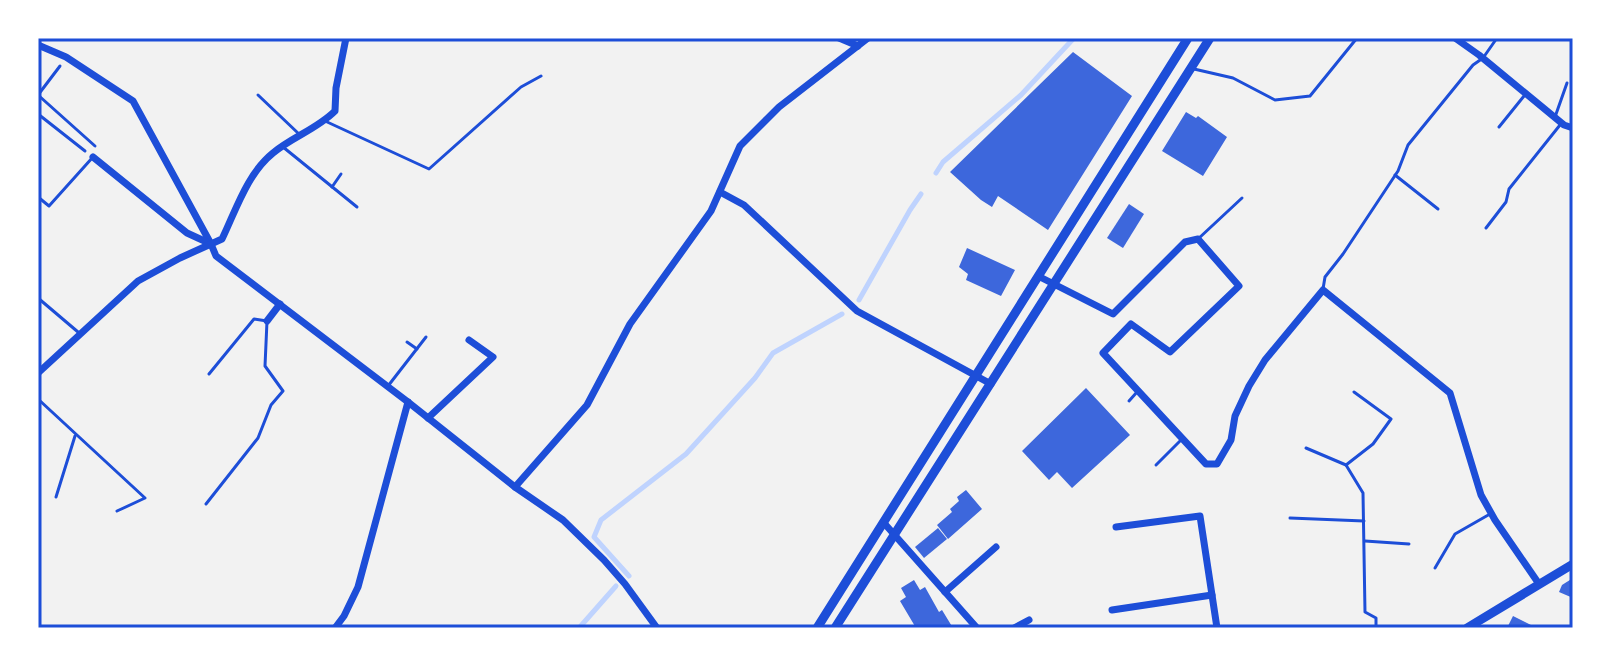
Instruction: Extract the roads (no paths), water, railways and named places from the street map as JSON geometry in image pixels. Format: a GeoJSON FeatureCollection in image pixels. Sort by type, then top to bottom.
{"type":"FeatureCollection","features":[{"type":"Feature","properties":{"kind":"street"},"geometry":{"type":"LineString","coordinates":[[38,373],[138,281],[222,239],[258,168],[274,152],[325,121],[335,111],[336,88],[346,38]]}},
{"type":"Feature","properties":{"kind":"street"},"geometry":{"type":"LineString","coordinates":[[839,38],[858,46]]}},
{"type":"Feature","properties":{"kind":"street"},"geometry":{"type":"LineString","coordinates":[[515,487],[587,405],[630,324],[711,211],[740,146],[779,107],[868,38]]}},
{"type":"Feature","properties":{"kind":"street"},"geometry":{"type":"LineString","coordinates":[[817,628],[1188,38]]}},
{"type":"Feature","properties":{"kind":"street"},"geometry":{"type":"LineString","coordinates":[[835,628],[1210,38]]}},
{"type":"Feature","properties":{"kind":"street"},"geometry":{"type":"LineString","coordinates":[[1455,38],[1558,120],[1573,128]]}},
{"type":"Feature","properties":{"kind":"street"},"geometry":{"type":"LineString","coordinates":[[38,45],[66,57],[133,101],[216,256],[515,487],[563,520],[625,584],[657,628]]}},
{"type":"Feature","properties":{"kind":"street"},"geometry":{"type":"LineString","coordinates":[[93,157],[187,233],[211,244]]}},
{"type":"Feature","properties":{"kind":"street"},"geometry":{"type":"LineString","coordinates":[[720,192],[744,205],[857,311],[991,384]]}},
{"type":"Feature","properties":{"kind":"street"},"geometry":{"type":"LineString","coordinates":[[1038,276],[1131,324],[1170,352],[1239,286],[1198,239],[1185,242],[1113,314]]}},
{"type":"Feature","properties":{"kind":"street"},"geometry":{"type":"LineString","coordinates":[[1131,324],[1103,353],[1206,464],[1217,464],[1231,440],[1235,416],[1249,386],[1265,360],[1323,290],[1450,393],[1481,495],[1539,584]]}},
{"type":"Feature","properties":{"kind":"street"},"geometry":{"type":"LineString","coordinates":[[267,321],[280,304]]}},
{"type":"Feature","properties":{"kind":"street"},"geometry":{"type":"LineString","coordinates":[[428,418],[493,357],[469,340]]}},
{"type":"Feature","properties":{"kind":"street"},"geometry":{"type":"LineString","coordinates":[[335,628],[358,587],[408,402]]}},
{"type":"Feature","properties":{"kind":"street"},"geometry":{"type":"LineString","coordinates":[[1116,527],[1200,516],[1217,628]]}},
{"type":"Feature","properties":{"kind":"street"},"geometry":{"type":"LineString","coordinates":[[884,523],[977,628]]}},
{"type":"Feature","properties":{"kind":"street"},"geometry":{"type":"LineString","coordinates":[[945,592],[996,547]]}},
{"type":"Feature","properties":{"kind":"street"},"geometry":{"type":"LineString","coordinates":[[1467,628],[1573,564]]}},
{"type":"Feature","properties":{"kind":"street"},"geometry":{"type":"LineString","coordinates":[[1112,610],[1212,595]]}},
{"type":"Feature","properties":{"kind":"street"},"geometry":{"type":"LineString","coordinates":[[1014,628],[1029,620]]}},
{"type":"Feature","properties":{"kind":"lane"},"geometry":{"type":"LineString","coordinates":[[1190,68],[1233,78],[1275,100],[1310,96],[1357,38]]}},
{"type":"Feature","properties":{"kind":"lane"},"geometry":{"type":"LineString","coordinates":[[1323,290],[1325,277],[1395,175],[1408,145],[1497,38]]}},
{"type":"Feature","properties":{"kind":"lane"},"geometry":{"type":"LineString","coordinates":[[325,121],[429,169],[521,87],[541,76]]}},
{"type":"Feature","properties":{"kind":"lane"},"geometry":{"type":"LineString","coordinates":[[1486,228],[1506,202],[1509,189],[1558,120],[1567,83]]}},
{"type":"Feature","properties":{"kind":"lane"},"geometry":{"type":"LineString","coordinates":[[1499,127],[1526,93]]}},
{"type":"Feature","properties":{"kind":"lane"},"geometry":{"type":"LineString","coordinates":[[258,95],[300,136]]}},
{"type":"Feature","properties":{"kind":"lane"},"geometry":{"type":"LineString","coordinates":[[283,147],[357,207]]}},
{"type":"Feature","properties":{"kind":"lane"},"geometry":{"type":"LineString","coordinates":[[38,197],[49,206],[93,157]]}},
{"type":"Feature","properties":{"kind":"lane"},"geometry":{"type":"LineString","coordinates":[[332,187],[341,174]]}},
{"type":"Feature","properties":{"kind":"lane"},"geometry":{"type":"LineString","coordinates":[[1395,175],[1438,209]]}},
{"type":"Feature","properties":{"kind":"lane"},"geometry":{"type":"LineString","coordinates":[[1198,239],[1242,198]]}},
{"type":"Feature","properties":{"kind":"lane"},"geometry":{"type":"LineString","coordinates":[[38,298],[80,334]]}},
{"type":"Feature","properties":{"kind":"lane"},"geometry":{"type":"LineString","coordinates":[[206,504],[258,438],[271,405],[283,391],[265,366],[267,321],[254,319],[209,374]]}},
{"type":"Feature","properties":{"kind":"lane"},"geometry":{"type":"LineString","coordinates":[[388,386],[426,337]]}},
{"type":"Feature","properties":{"kind":"lane"},"geometry":{"type":"LineString","coordinates":[[407,342],[417,349]]}},
{"type":"Feature","properties":{"kind":"lane"},"geometry":{"type":"LineString","coordinates":[[1129,401],[1138,391]]}},
{"type":"Feature","properties":{"kind":"lane"},"geometry":{"type":"LineString","coordinates":[[1346,465],[1373,444],[1391,419],[1354,392]]}},
{"type":"Feature","properties":{"kind":"lane"},"geometry":{"type":"LineString","coordinates":[[38,399],[145,498],[117,511]]}},
{"type":"Feature","properties":{"kind":"lane"},"geometry":{"type":"LineString","coordinates":[[56,497],[76,434]]}},
{"type":"Feature","properties":{"kind":"lane"},"geometry":{"type":"LineString","coordinates":[[1156,465],[1182,439]]}},
{"type":"Feature","properties":{"kind":"lane"},"geometry":{"type":"LineString","coordinates":[[1306,448],[1346,465],[1363,493],[1365,612],[1376,618],[1376,628]]}},
{"type":"Feature","properties":{"kind":"lane"},"geometry":{"type":"LineString","coordinates":[[1435,568],[1455,534],[1491,514]]}},
{"type":"Feature","properties":{"kind":"lane"},"geometry":{"type":"LineString","coordinates":[[1290,518],[1364,521]]}},
{"type":"Feature","properties":{"kind":"lane"},"geometry":{"type":"LineString","coordinates":[[1364,541],[1409,544]]}},
{"type":"Feature","properties":{"kind":"waterway"},"geometry":{"type":"LineString","coordinates":[[936,173],[943,162],[1021,95],[1074,38]]}},
{"type":"Feature","properties":{"kind":"waterway"},"geometry":{"type":"LineString","coordinates":[[859,300],[921,194]]}},
{"type":"Feature","properties":{"kind":"waterway"},"geometry":{"type":"LineString","coordinates":[[629,576],[594,537],[601,520],[686,454],[755,378],[773,353],[842,314]]}},
{"type":"Feature","properties":{"kind":"waterway"},"geometry":{"type":"LineString","coordinates":[[579,628],[616,586]]}}]}
